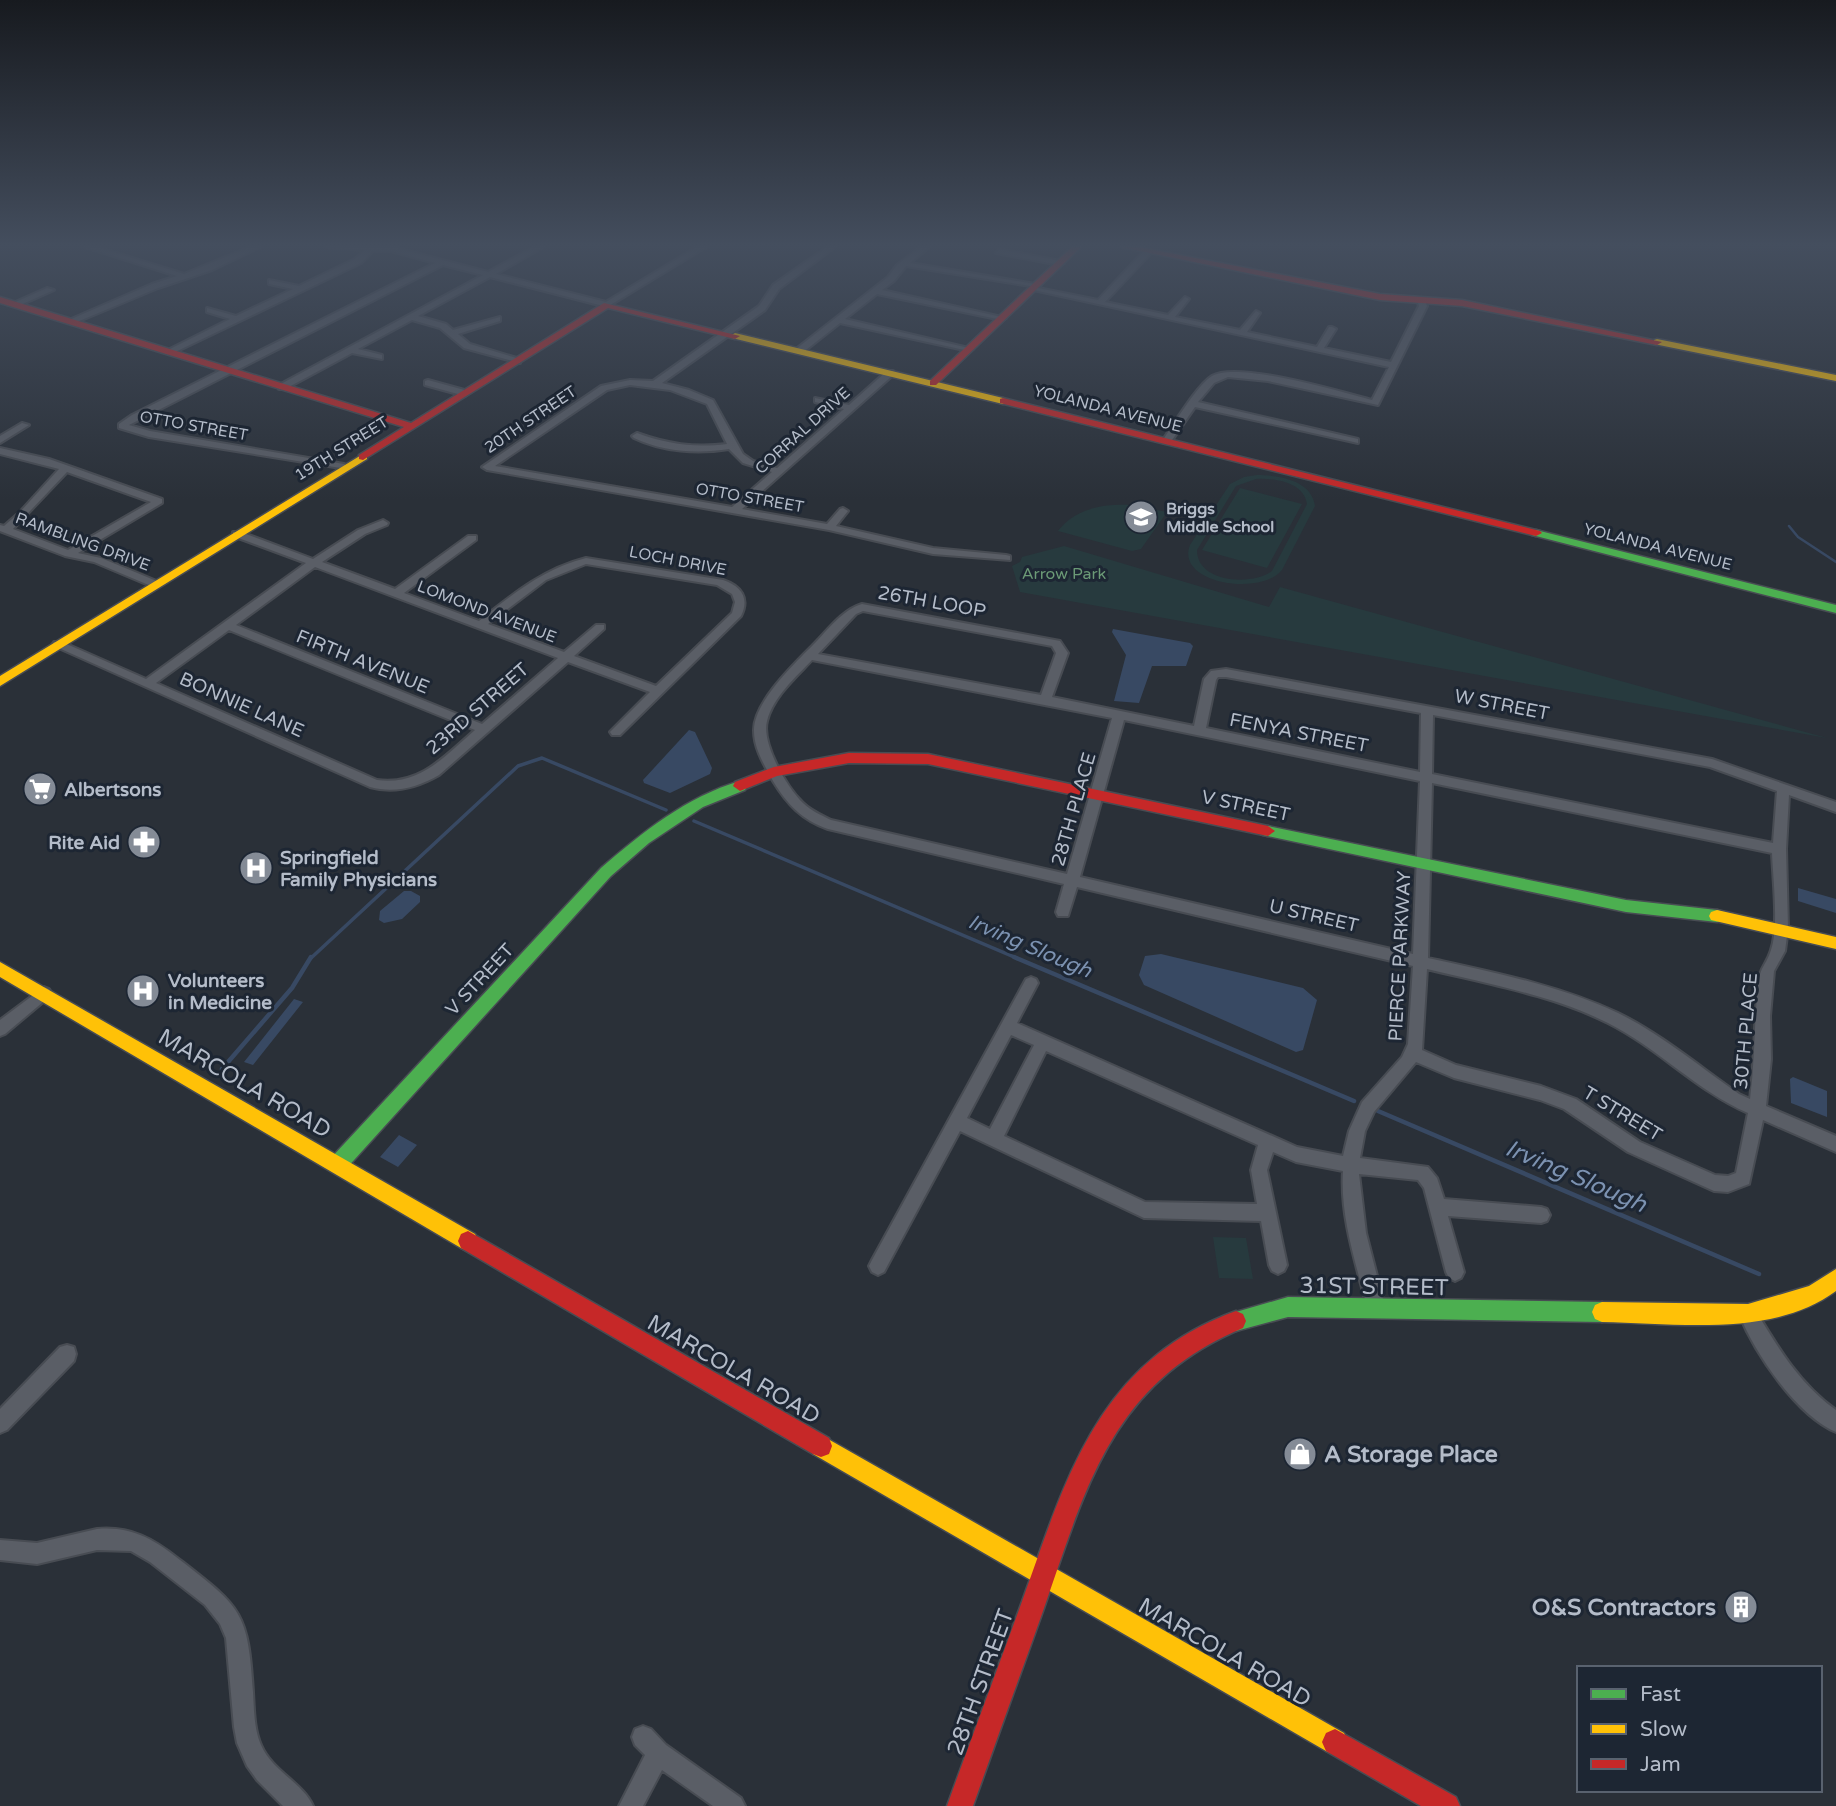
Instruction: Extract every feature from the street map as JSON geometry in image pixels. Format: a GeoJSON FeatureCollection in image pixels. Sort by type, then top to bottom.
{"type":"FeatureCollection","features":[{"type":"Feature","properties":{"kind":"street"},"geometry":{"type":"LineString","coordinates":[[102,331],[410,426]]}},
{"type":"Feature","properties":{"kind":"street"},"geometry":{"type":"LineString","coordinates":[[168,352],[210,331]]}},
{"type":"Feature","properties":{"kind":"street"},"geometry":{"type":"LineString","coordinates":[[228,370],[304,331]]}},
{"type":"Feature","properties":{"kind":"street"},"geometry":{"type":"LineString","coordinates":[[282,387],[386,331]]}},
{"type":"Feature","properties":{"kind":"street"},"geometry":{"type":"LineString","coordinates":[[458,331],[453,333],[467,346],[517,360]]}},
{"type":"Feature","properties":{"kind":"street","name":"19TH STREET"},"geometry":{"type":"LineString","coordinates":[[0,682],[564,331]]}},
{"type":"Feature","properties":{"kind":"street","name":"YOLANDA AVENUE"},"geometry":{"type":"LineString","coordinates":[[714,331],[933,383],[1836,609]]}},
{"type":"Feature","properties":{"kind":"street"},"geometry":{"type":"LineString","coordinates":[[654,385],[729,331]]}},
{"type":"Feature","properties":{"kind":"street"},"geometry":{"type":"LineString","coordinates":[[799,351],[824,331]]}},
{"type":"Feature","properties":{"kind":"street"},"geometry":{"type":"LineString","coordinates":[[890,331],[969,349]]}},
{"type":"Feature","properties":{"kind":"street"},"geometry":{"type":"LineString","coordinates":[[933,383],[988,331]]}},
{"type":"Feature","properties":{"kind":"street"},"geometry":{"type":"LineString","coordinates":[[1230,331],[1393,365]]}},
{"type":"Feature","properties":{"kind":"street"},"geometry":{"type":"LineString","coordinates":[[1320,350],[1331,331]]}},
{"type":"Feature","properties":{"kind":"street"},"geometry":{"type":"LineString","coordinates":[[1167,441],[1211,381],[1223,374],[1246,375],[1375,403],[1410,331]]}},
{"type":"Feature","properties":{"kind":"street"},"geometry":{"type":"LineString","coordinates":[[1603,331],[1836,378]]}},
{"type":"Feature","properties":{"kind":"street"},"geometry":{"type":"LineString","coordinates":[[351,350],[379,358]]}},
{"type":"Feature","properties":{"kind":"street","name":"OTTO STREET"},"geometry":{"type":"LineString","coordinates":[[228,370],[135,416],[122,426],[149,434],[344,467]]}},
{"type":"Feature","properties":{"kind":"street","name":"CORRAL DRIVE"},"geometry":{"type":"LineString","coordinates":[[735,510],[890,373]]}},
{"type":"Feature","properties":{"kind":"street"},"geometry":{"type":"LineString","coordinates":[[428,383],[465,393]]}},
{"type":"Feature","properties":{"kind":"street","name":"20TH STREET"},"geometry":{"type":"LineString","coordinates":[[487,467],[604,388],[621,383],[654,385],[710,402],[716,408],[733,446]]}},
{"type":"Feature","properties":{"kind":"street"},"geometry":{"type":"LineString","coordinates":[[818,400],[850,408]]}},
{"type":"Feature","properties":{"kind":"street"},"geometry":{"type":"LineString","coordinates":[[1194,404],[1355,441]]}},
{"type":"Feature","properties":{"kind":"street"},"geometry":{"type":"LineString","coordinates":[[0,440],[25,425]]}},
{"type":"Feature","properties":{"kind":"street"},"geometry":{"type":"LineString","coordinates":[[637,436],[648,441],[698,449],[733,446],[743,460],[779,471]]}},
{"type":"Feature","properties":{"kind":"street"},"geometry":{"type":"LineString","coordinates":[[0,451],[46,461],[159,501],[69,554]]}},
{"type":"Feature","properties":{"kind":"street","name":"OTTO STREET"},"geometry":{"type":"LineString","coordinates":[[487,467],[829,527],[933,551],[1006,558]]}},
{"type":"Feature","properties":{"kind":"street"},"geometry":{"type":"LineString","coordinates":[[3,529],[24,514],[65,468]]}},
{"type":"Feature","properties":{"kind":"street"},"geometry":{"type":"LineString","coordinates":[[829,527],[842,511]]}},
{"type":"Feature","properties":{"kind":"street"},"geometry":{"type":"LineString","coordinates":[[148,683],[250,607],[368,528],[383,523]]}},
{"type":"Feature","properties":{"kind":"street","name":"RAMBLING DRIVE"},"geometry":{"type":"LineString","coordinates":[[3,529],[69,554],[97,560],[155,584]]}},
{"type":"Feature","properties":{"kind":"street","name":"LOMOND AVENUE"},"geometry":{"type":"LineString","coordinates":[[237,534],[657,691]]}},
{"type":"Feature","properties":{"kind":"street","name":"LOMOND AVENUE"},"geometry":{"type":"LineString","coordinates":[[397,593],[472,538]]}},
{"type":"Feature","properties":{"kind":"street","name":"LOCH DRIVE"},"geometry":{"type":"LineString","coordinates":[[479,626],[541,577],[568,564],[586,561],[716,582],[735,589],[742,604],[737,614],[616,732]]}},
{"type":"Feature","properties":{"kind":"street","name":"26TH LOOP"},"geometry":{"type":"LineString","coordinates":[[774,772],[761,741],[761,720],[773,697],[852,612],[862,607],[1056,643],[1062,653],[1045,700]]}},
{"type":"Feature","properties":{"kind":"street","name":"FIRTH AVENUE"},"geometry":{"type":"LineString","coordinates":[[228,626],[484,729]]}},
{"type":"Feature","properties":{"kind":"street","name":"LOMOND AVENUE"},"geometry":{"type":"LineString","coordinates":[[565,658],[600,627]]}},
{"type":"Feature","properties":{"kind":"street","name":"BONNIE LANE"},"geometry":{"type":"LineString","coordinates":[[58,645],[375,784],[413,784]]}},
{"type":"Feature","properties":{"kind":"street","name":"FENYA STREET"},"geometry":{"type":"LineString","coordinates":[[811,656],[1045,700],[1779,849]]}},
{"type":"Feature","properties":{"kind":"street","name":"23RD STREET"},"geometry":{"type":"LineString","coordinates":[[413,784],[435,772],[565,658]]}},
{"type":"Feature","properties":{"kind":"street","name":"W STREET"},"geometry":{"type":"LineString","coordinates":[[1199,732],[1206,689],[1212,676],[1218,673],[1712,763],[1836,807]]}},
{"type":"Feature","properties":{"kind":"street","name":"PIERCE PARKWAY"},"geometry":{"type":"LineString","coordinates":[[1376,1307],[1353,1208],[1350,1165],[1359,1125],[1377,1092],[1400,1071],[1413,1054],[1419,1023],[1427,710]]}},
{"type":"Feature","properties":{"kind":"street","name":"28TH PLACE"},"geometry":{"type":"LineString","coordinates":[[1063,912],[1119,715]]}},
{"type":"Feature","properties":{"kind":"street","name":"V STREET"},"geometry":{"type":"LineString","coordinates":[[343,1167],[614,864],[698,803],[774,772],[849,758],[928,759],[1626,906],[1731,917],[1836,943]]}},
{"type":"Feature","properties":{"kind":"street","name":"U STREET"},"geometry":{"type":"LineString","coordinates":[[774,772],[790,801],[810,816],[828,824],[1537,989],[1601,1013],[1644,1037],[1733,1098],[1836,1144]]}},
{"type":"Feature","properties":{"kind":"street","name":"30TH PLACE"},"geometry":{"type":"LineString","coordinates":[[1757,1110],[1763,1059],[1762,1016],[1767,970],[1778,951],[1781,928],[1779,849],[1783,790]]}},
{"type":"Feature","properties":{"kind":"street","name":"MARCOLA ROAD"},"geometry":{"type":"LineString","coordinates":[[0,969],[1447,1806]]}},
{"type":"Feature","properties":{"kind":"street"},"geometry":{"type":"LineString","coordinates":[[878,1266],[1031,983]]}},
{"type":"Feature","properties":{"kind":"street"},"geometry":{"type":"LineString","coordinates":[[0,1029],[44,993]]}},
{"type":"Feature","properties":{"kind":"street"},"geometry":{"type":"LineString","coordinates":[[1007,1026],[1296,1154],[1350,1165],[1422,1173],[1431,1184],[1455,1272]]}},
{"type":"Feature","properties":{"kind":"street"},"geometry":{"type":"LineString","coordinates":[[994,1139],[1043,1042]]}},
{"type":"Feature","properties":{"kind":"street","name":"T STREET"},"geometry":{"type":"LineString","coordinates":[[1413,1054],[1454,1071],[1541,1093],[1570,1104],[1634,1147],[1714,1183],[1728,1185],[1743,1178],[1757,1110]]}},
{"type":"Feature","properties":{"kind":"street"},"geometry":{"type":"LineString","coordinates":[[956,1121],[1144,1210],[1269,1213]]}},
{"type":"Feature","properties":{"kind":"street"},"geometry":{"type":"LineString","coordinates":[[1268,1141],[1259,1170],[1278,1265]]}},
{"type":"Feature","properties":{"kind":"street"},"geometry":{"type":"LineString","coordinates":[[1436,1207],[1541,1215]]}},
{"type":"Feature","properties":{"kind":"street","name":"31ST STREET"},"geometry":{"type":"LineString","coordinates":[[1043,1573],[1071,1499],[1100,1437],[1132,1395],[1168,1358],[1218,1326],[1288,1307],[1748,1314],[1814,1294],[1836,1279]]}},
{"type":"Feature","properties":{"kind":"street"},"geometry":{"type":"LineString","coordinates":[[1748,1314],[1786,1378],[1822,1413],[1836,1422]]}},
{"type":"Feature","properties":{"kind":"street"},"geometry":{"type":"LineString","coordinates":[[0,1423],[67,1354]]}},
{"type":"Feature","properties":{"kind":"street"},"geometry":{"type":"LineString","coordinates":[[0,1550],[20,1554],[41,1553],[97,1539],[115,1538],[134,1542],[149,1549],[212,1597],[229,1616],[238,1642],[246,1740],[258,1765],[276,1785],[302,1806]]}},
{"type":"Feature","properties":{"kind":"street","name":"28TH STREET"},"geometry":{"type":"LineString","coordinates":[[960,1806],[1043,1573]]}},
{"type":"Feature","properties":{"kind":"street"},"geometry":{"type":"LineString","coordinates":[[631,1806],[651,1745],[733,1806]]}},
{"type":"Feature","properties":{"kind":"green space"},"geometry":{"type":"Polygon","coordinates":[[[1265,475],[1293,481],[1308,490],[1315,506],[1282,570],[1271,578],[1256,583],[1222,582],[1195,569],[1189,558],[1190,545],[1230,484],[1244,477],[1265,475]],[[1264,479],[1236,486],[1197,550],[1199,561],[1215,575],[1239,580],[1263,576],[1272,571],[1307,504],[1305,497],[1295,486],[1264,479]]]}},
{"type":"Feature","properties":{"kind":"green space"},"geometry":{"type":"Polygon","coordinates":[[[1240,488],[1302,504],[1267,568],[1202,550],[1240,488]]]}},
{"type":"Feature","properties":{"kind":"green space"},"geometry":{"type":"Polygon","coordinates":[[[1110,505],[1131,505],[1167,512],[1141,549],[1132,551],[1058,531],[1082,512],[1110,505]]]}},
{"type":"Feature","properties":{"kind":"green space","name":"Arrow Park"},"geometry":{"type":"Polygon","coordinates":[[[1064,546],[1269,607],[1280,587],[1827,738],[1020,592],[1012,566],[1020,562],[1022,557],[1064,546]]]}},
{"type":"Feature","properties":{"kind":"green space"},"geometry":{"type":"Polygon","coordinates":[[[1213,1237],[1246,1238],[1253,1279],[1219,1278],[1213,1237]]]}},
{"type":"Feature","properties":{"kind":"water"},"geometry":{"type":"Polygon","coordinates":[[[1113,629],[1190,643],[1193,646],[1186,666],[1152,666],[1139,703],[1114,701],[1126,655],[1112,632],[1113,629]]]}},
{"type":"Feature","properties":{"kind":"water"},"geometry":{"type":"Polygon","coordinates":[[[689,730],[695,732],[712,768],[710,774],[670,793],[644,783],[643,780],[689,730]]]}},
{"type":"Feature","properties":{"kind":"water"},"geometry":{"type":"Polygon","coordinates":[[[1798,888],[1836,899],[1836,913],[1798,901],[1798,888]]]}},
{"type":"Feature","properties":{"kind":"water"},"geometry":{"type":"Polygon","coordinates":[[[404,891],[420,896],[420,902],[402,919],[384,923],[379,920],[380,911],[404,891]]]}},
{"type":"Feature","properties":{"kind":"water"},"geometry":{"type":"Polygon","coordinates":[[[1161,954],[1303,988],[1317,1000],[1303,1050],[1296,1052],[1144,985],[1139,975],[1145,956],[1161,954]]]}},
{"type":"Feature","properties":{"kind":"water"},"geometry":{"type":"Polygon","coordinates":[[[294,999],[303,1002],[253,1065],[244,1062],[294,999]]]}},
{"type":"Feature","properties":{"kind":"water"},"geometry":{"type":"Polygon","coordinates":[[[1793,1077],[1827,1091],[1827,1117],[1791,1103],[1790,1079],[1793,1077]]]}},
{"type":"Feature","properties":{"kind":"water"},"geometry":{"type":"Polygon","coordinates":[[[399,1135],[417,1145],[398,1167],[380,1157],[399,1135]]]}},
{"type":"Feature","properties":{"kind":"waterway"},"geometry":{"type":"LineString","coordinates":[[1789,526],[1798,537],[1836,562]]}},
{"type":"Feature","properties":{"kind":"waterway"},"geometry":{"type":"LineString","coordinates":[[310,959],[518,766],[542,758],[666,810]]}},
{"type":"Feature","properties":{"kind":"waterway","name":"Irving Slough"},"geometry":{"type":"LineString","coordinates":[[694,821],[1019,959]]}},
{"type":"Feature","properties":{"kind":"waterway"},"geometry":{"type":"LineString","coordinates":[[222,1069],[292,988],[311,957]]}},
{"type":"Feature","properties":{"kind":"waterway","name":"Irving Slough"},"geometry":{"type":"LineString","coordinates":[[1014,957],[1354,1101]]}},
{"type":"Feature","properties":{"kind":"waterway","name":"Irving Slough"},"geometry":{"type":"LineString","coordinates":[[1378,1111],[1759,1274]]}},
{"type":"Feature","properties":{"kind":"traffic: fast"},"geometry":{"type":"LineString","coordinates":[[1536,533],[1836,609]]}},
{"type":"Feature","properties":{"kind":"traffic: fast"},"geometry":{"type":"LineString","coordinates":[[338,1164],[606,872],[644,839],[698,803],[740,786]]}},
{"type":"Feature","properties":{"kind":"traffic: fast"},"geometry":{"type":"LineString","coordinates":[[1268,831],[1626,906],[1717,916]]}},
{"type":"Feature","properties":{"kind":"traffic: fast"},"geometry":{"type":"LineString","coordinates":[[1236,1321],[1288,1307],[1602,1312]]}},
{"type":"Feature","properties":{"kind":"traffic: slow"},"geometry":{"type":"LineString","coordinates":[[735,336],[1003,401]]}},
{"type":"Feature","properties":{"kind":"traffic: slow"},"geometry":{"type":"LineString","coordinates":[[1657,342],[1836,378]]}},
{"type":"Feature","properties":{"kind":"traffic: slow"},"geometry":{"type":"LineString","coordinates":[[0,682],[363,457]]}},
{"type":"Feature","properties":{"kind":"traffic: slow"},"geometry":{"type":"LineString","coordinates":[[1717,916],[1836,943]]}},
{"type":"Feature","properties":{"kind":"traffic: slow"},"geometry":{"type":"LineString","coordinates":[[0,969],[468,1241]]}},
{"type":"Feature","properties":{"kind":"traffic: slow"},"geometry":{"type":"LineString","coordinates":[[1602,1312],[1748,1314],[1814,1295],[1836,1279]]}},
{"type":"Feature","properties":{"kind":"traffic: slow"},"geometry":{"type":"LineString","coordinates":[[821,1446],[1335,1742]]}},
{"type":"Feature","properties":{"kind":"traffic: jam"},"geometry":{"type":"LineString","coordinates":[[102,331],[410,426]]}},
{"type":"Feature","properties":{"kind":"traffic: jam"},"geometry":{"type":"LineString","coordinates":[[363,457],[565,331]]}},
{"type":"Feature","properties":{"kind":"traffic: jam"},"geometry":{"type":"LineString","coordinates":[[716,331],[735,336]]}},
{"type":"Feature","properties":{"kind":"traffic: jam"},"geometry":{"type":"LineString","coordinates":[[933,383],[988,331]]}},
{"type":"Feature","properties":{"kind":"traffic: jam"},"geometry":{"type":"LineString","coordinates":[[1603,331],[1657,342]]}},
{"type":"Feature","properties":{"kind":"traffic: jam"},"geometry":{"type":"LineString","coordinates":[[1003,401],[1536,533]]}},
{"type":"Feature","properties":{"kind":"traffic: jam"},"geometry":{"type":"LineString","coordinates":[[740,786],[774,772],[849,758],[928,759],[1268,831]]}},
{"type":"Feature","properties":{"kind":"traffic: jam"},"geometry":{"type":"LineString","coordinates":[[468,1241],[821,1446]]}},
{"type":"Feature","properties":{"kind":"traffic: jam"},"geometry":{"type":"LineString","coordinates":[[960,1806],[1066,1512],[1098,1439],[1123,1403],[1158,1368],[1197,1339],[1236,1321]]}},
{"type":"Feature","properties":{"kind":"traffic: jam"},"geometry":{"type":"LineString","coordinates":[[1335,1742],[1447,1806]]}},
{"type":"Feature","properties":{"kind":"place","name":"Briggs Middle School"},"geometry":{"type":"Point","coordinates":[1141,517]}},
{"type":"Feature","properties":{"kind":"place","name":"Albertsons"},"geometry":{"type":"Point","coordinates":[40,789]}},
{"type":"Feature","properties":{"kind":"place","name":"Rite Aid"},"geometry":{"type":"Point","coordinates":[144,842]}},
{"type":"Feature","properties":{"kind":"place","name":"Springfield Family Physicians"},"geometry":{"type":"Point","coordinates":[256,868]}},
{"type":"Feature","properties":{"kind":"place","name":"Volunteers in Medicine"},"geometry":{"type":"Point","coordinates":[143,991]}},
{"type":"Feature","properties":{"kind":"place","name":"A Storage Place"},"geometry":{"type":"Point","coordinates":[1300,1454]}},
{"type":"Feature","properties":{"kind":"place","name":"O&S Contractors"},"geometry":{"type":"Point","coordinates":[1741,1607]}}]}
